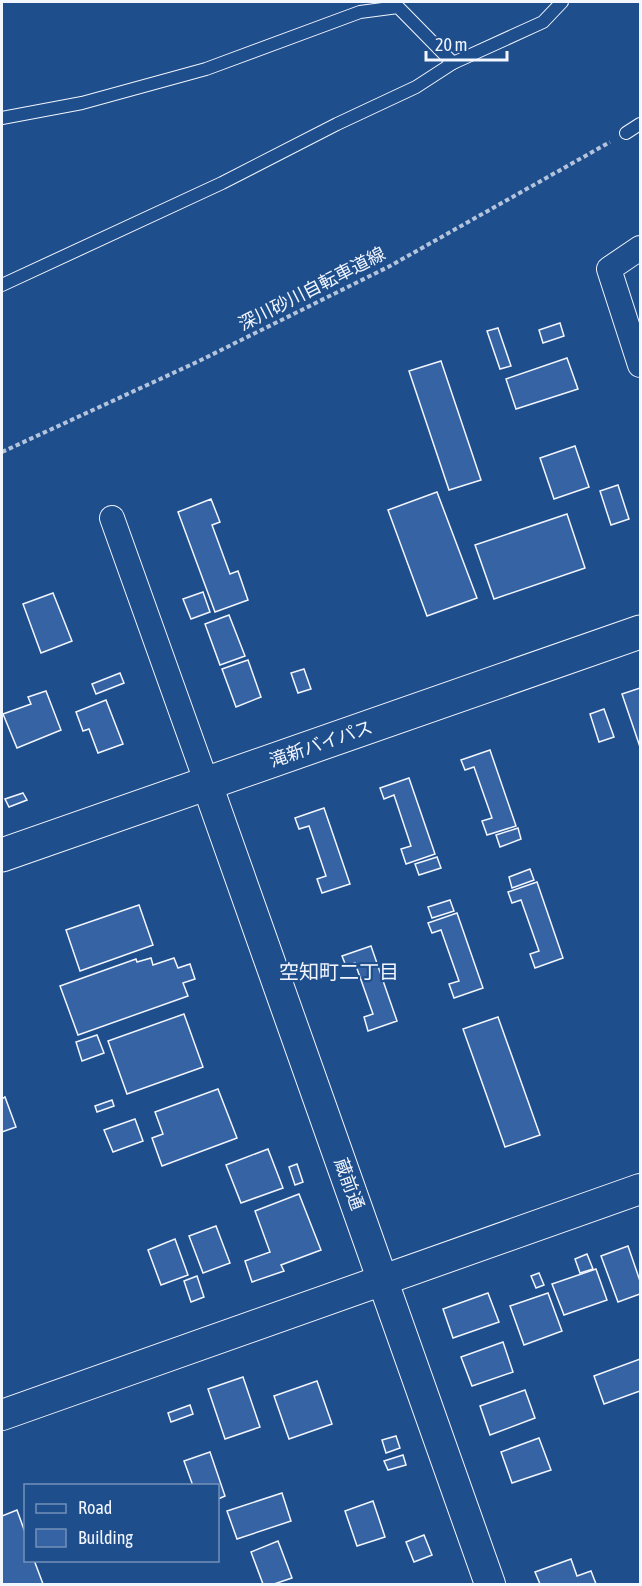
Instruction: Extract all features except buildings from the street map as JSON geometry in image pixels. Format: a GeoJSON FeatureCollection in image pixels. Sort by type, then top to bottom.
{"type":"FeatureCollection","features":[{"type":"Feature","properties":{"kind":"highway","name":"滝新バイパス"},"geometry":{"type":"LineString","coordinates":[[2,855],[640,632]]}},
{"type":"Feature","properties":{"kind":"street"},"geometry":{"type":"LineString","coordinates":[[640,248],[609,269],[640,365]]}},
{"type":"Feature","properties":{"kind":"street"},"geometry":{"type":"LineString","coordinates":[[112,518],[207,784]]}},
{"type":"Feature","properties":{"kind":"street","name":"蔵前通"},"geometry":{"type":"LineString","coordinates":[[207,784],[490,1584]]}},
{"type":"Feature","properties":{"kind":"street"},"geometry":{"type":"LineString","coordinates":[[2,1415],[640,1189]]}},
{"type":"Feature","properties":{"kind":"lane"},"geometry":{"type":"LineString","coordinates":[[2,285],[222,183],[337,124],[416,87],[453,63],[543,22],[562,2]]}},
{"type":"Feature","properties":{"kind":"lane"},"geometry":{"type":"LineString","coordinates":[[2,118],[82,103],[206,69],[360,12],[398,8],[453,63]]}},
{"type":"Feature","properties":{"kind":"lane"},"geometry":{"type":"LineString","coordinates":[[627,133],[640,124]]}},
{"type":"Feature","properties":{"kind":"path","name":"深川砂川自転車道線"},"geometry":{"type":"LineString","coordinates":[[2,452],[197,362],[390,266],[627,133]]}},
{"type":"Feature","properties":{"kind":"district","name":"空知町二丁目"},"geometry":{"type":"Point","coordinates":[339,972]}}]}
